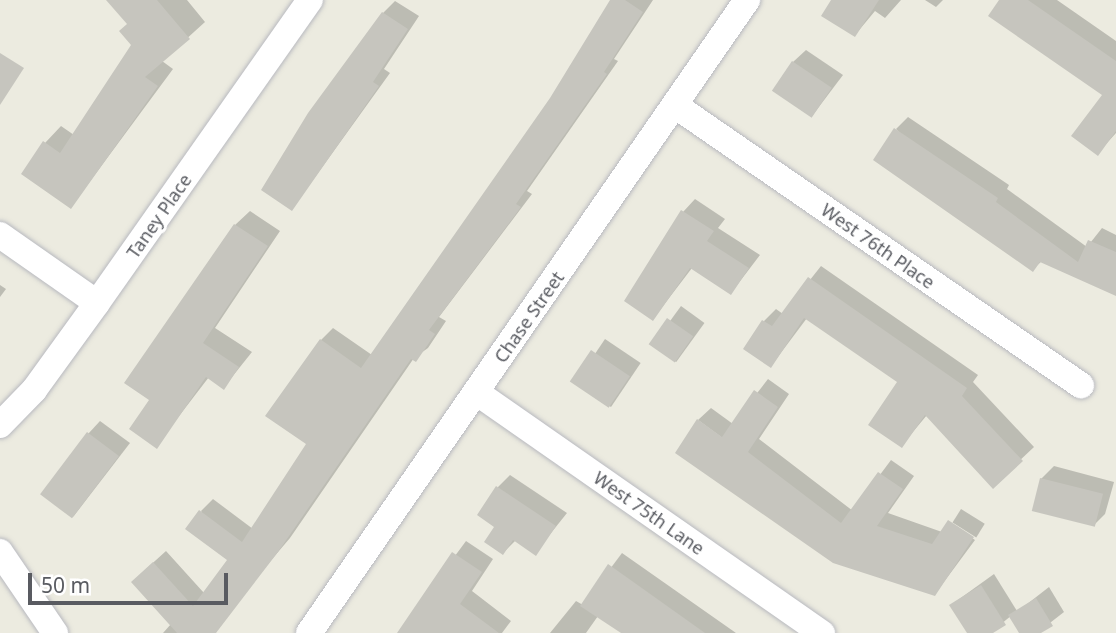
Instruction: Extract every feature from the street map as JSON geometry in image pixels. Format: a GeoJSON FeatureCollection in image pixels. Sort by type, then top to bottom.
{"type":"FeatureCollection","features":[{"type":"Feature","properties":{"kind":"street","name":"Chase Street"},"geometry":{"type":"LineString","coordinates":[[309,633],[747,0]]}},
{"type":"Feature","properties":{"kind":"street","name":"Taney Place"},"geometry":{"type":"LineString","coordinates":[[0,425],[34,390],[97,303],[298,4]]}},
{"type":"Feature","properties":{"kind":"street","name":"West 76th Place"},"geometry":{"type":"LineString","coordinates":[[676,106],[1081,385]]}},
{"type":"Feature","properties":{"kind":"street"},"geometry":{"type":"LineString","coordinates":[[0,235],[97,303]]}},
{"type":"Feature","properties":{"kind":"street","name":"West 75th Lane"},"geometry":{"type":"LineString","coordinates":[[476,392],[822,633]]}},
{"type":"Feature","properties":{"kind":"street"},"geometry":{"type":"LineString","coordinates":[[0,552],[55,633]]}},
{"type":"Feature","properties":{"kind":"building"},"geometry":{"type":"Polygon","coordinates":[[[106,0],[157,0],[190,39],[145,77],[158,86],[71,209],[21,174],[43,141],[60,153],[131,45],[119,31],[127,24],[106,0]]]}},
{"type":"Feature","properties":{"kind":"building"},"geometry":{"type":"Polygon","coordinates":[[[610,0],[625,0],[643,12],[604,72],[607,74],[516,204],[521,207],[429,330],[435,334],[416,362],[411,359],[278,552],[216,633],[177,633],[131,582],[153,562],[193,606],[227,560],[185,529],[199,510],[242,542],[306,444],[265,416],[320,339],[361,368],[550,98],[610,0]]]}},
{"type":"Feature","properties":{"kind":"building"},"geometry":{"type":"Polygon","coordinates":[[[831,0],[879,0],[855,37],[821,16],[831,0]]]}},
{"type":"Feature","properties":{"kind":"building"},"geometry":{"type":"Polygon","coordinates":[[[999,0],[1028,0],[1116,61],[1116,131],[1098,156],[1071,136],[1102,95],[988,16],[999,0]]]}},
{"type":"Feature","properties":{"kind":"building"},"geometry":{"type":"Polygon","coordinates":[[[382,12],[408,29],[373,82],[379,86],[292,211],[261,190],[308,113],[382,12]]]}},
{"type":"Feature","properties":{"kind":"building"},"geometry":{"type":"Polygon","coordinates":[[[0,53],[24,68],[0,105],[0,53]]]}},
{"type":"Feature","properties":{"kind":"building"},"geometry":{"type":"Polygon","coordinates":[[[792,61],[832,88],[812,118],[772,91],[792,61]]]}},
{"type":"Feature","properties":{"kind":"building"},"geometry":{"type":"Polygon","coordinates":[[[894,128],[998,198],[996,202],[1078,262],[1088,240],[1116,252],[1116,296],[1040,262],[1033,272],[873,160],[894,128]]]}},
{"type":"Feature","properties":{"kind":"building"},"geometry":{"type":"Polygon","coordinates":[[[681,210],[714,231],[707,241],[749,268],[731,295],[690,268],[653,321],[624,301],[681,210]]]}},
{"type":"Feature","properties":{"kind":"building"},"geometry":{"type":"Polygon","coordinates":[[[234,224],[268,246],[203,343],[239,367],[224,390],[206,377],[157,449],[129,429],[149,400],[124,383],[234,224]]]}},
{"type":"Feature","properties":{"kind":"building"},"geometry":{"type":"Polygon","coordinates":[[[808,277],[967,388],[962,396],[1023,461],[993,489],[925,415],[902,448],[868,425],[897,382],[804,318],[771,368],[743,349],[762,320],[772,326],[808,277]]]}},
{"type":"Feature","properties":{"kind":"building"},"geometry":{"type":"Polygon","coordinates":[[[667,318],[693,336],[675,363],[649,344],[667,318]]]}},
{"type":"Feature","properties":{"kind":"building"},"geometry":{"type":"Polygon","coordinates":[[[591,350],[630,376],[609,408],[570,382],[591,350]]]}},
{"type":"Feature","properties":{"kind":"building"},"geometry":{"type":"Polygon","coordinates":[[[754,390],[778,407],[748,452],[841,523],[878,472],[903,489],[877,526],[932,544],[948,520],[974,537],[935,596],[833,563],[675,453],[697,419],[722,437],[754,390]]]}},
{"type":"Feature","properties":{"kind":"building"},"geometry":{"type":"Polygon","coordinates":[[[87,432],[119,456],[72,518],[40,494],[87,432]]]}},
{"type":"Feature","properties":{"kind":"building"},"geometry":{"type":"Polygon","coordinates":[[[1040,478],[1103,494],[1095,527],[1032,511],[1040,478]]]}},
{"type":"Feature","properties":{"kind":"building"},"geometry":{"type":"Polygon","coordinates":[[[496,486],[556,526],[536,556],[513,540],[503,555],[484,542],[494,527],[477,515],[496,486]]]}},
{"type":"Feature","properties":{"kind":"building"},"geometry":{"type":"Polygon","coordinates":[[[452,552],[482,572],[460,604],[499,633],[397,633],[452,552]]]}},
{"type":"Feature","properties":{"kind":"building"},"geometry":{"type":"Polygon","coordinates":[[[608,564],[705,633],[621,633],[580,606],[608,564]]]}},
{"type":"Feature","properties":{"kind":"building"},"geometry":{"type":"Polygon","coordinates":[[[981,585],[1006,625],[993,633],[967,633],[949,605],[981,585]]]}},
{"type":"Feature","properties":{"kind":"building"},"geometry":{"type":"Polygon","coordinates":[[[1036,598],[1053,626],[1041,633],[1019,633],[1008,615],[1036,598]]]}}]}
